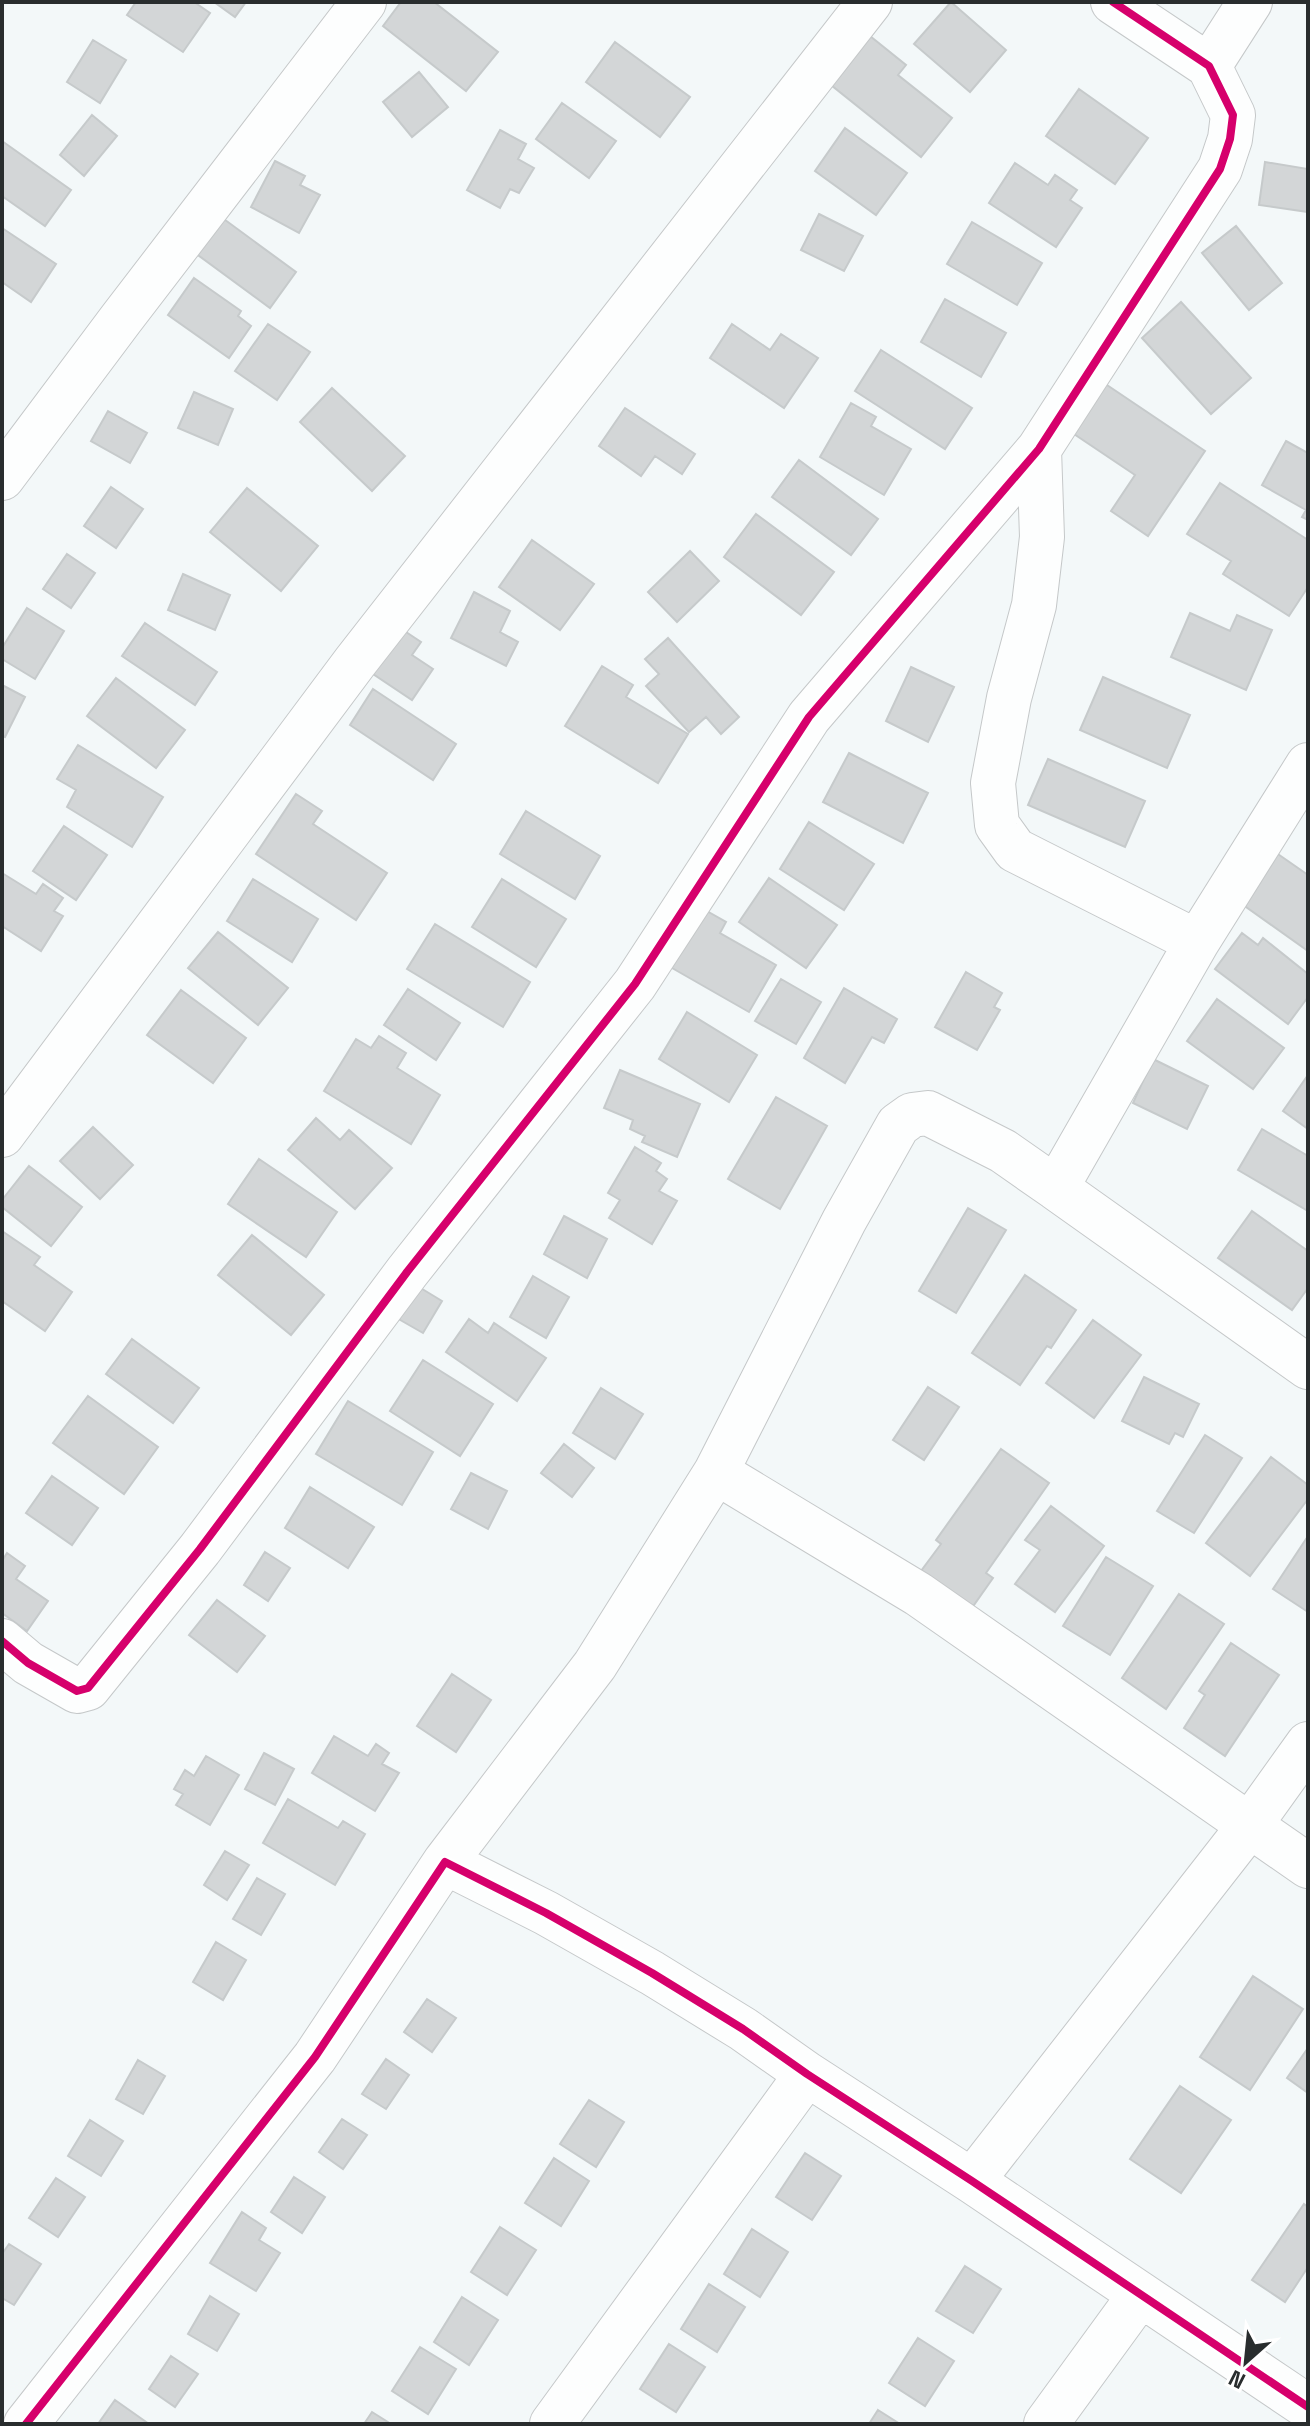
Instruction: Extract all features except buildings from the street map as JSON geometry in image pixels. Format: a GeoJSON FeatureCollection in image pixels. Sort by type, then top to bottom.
{"type":"FeatureCollection","features":[{"type":"Feature","properties":{"kind":"street"},"geometry":{"type":"LineString","coordinates":[[2,478],[364,2]]}},
{"type":"Feature","properties":{"kind":"street"},"geometry":{"type":"LineString","coordinates":[[2,1135],[355,662],[870,2]]}},
{"type":"Feature","properties":{"kind":"street"},"geometry":{"type":"LineString","coordinates":[[2,1641],[28,1663],[77,1691],[88,1688],[200,1549],[407,1272],[635,984],[809,717],[1039,449],[1220,169],[1230,139],[1233,115],[1209,66],[1113,2]]}},
{"type":"Feature","properties":{"kind":"street"},"geometry":{"type":"LineString","coordinates":[[1209,66],[1250,2]]}},
{"type":"Feature","properties":{"kind":"street"},"geometry":{"type":"LineString","coordinates":[[1039,449],[1042,537],[1034,605],[1009,698],[993,783],[997,825],[1015,850],[1197,942]]}},
{"type":"Feature","properties":{"kind":"street"},"geometry":{"type":"LineString","coordinates":[[1056,1188],[1197,942],[1308,765]]}},
{"type":"Feature","properties":{"kind":"street"},"geometry":{"type":"LineString","coordinates":[[26,2424],[315,2057],[445,1862],[595,1665],[716,1472],[844,1221],[898,1125],[912,1115],[928,1113],[1003,1151],[1308,1367]]}},
{"type":"Feature","properties":{"kind":"street"},"geometry":{"type":"LineString","coordinates":[[716,1472],[918,1594],[1308,1866]]}},
{"type":"Feature","properties":{"kind":"street"},"geometry":{"type":"LineString","coordinates":[[972,2181],[1250,1825],[1308,1744]]}},
{"type":"Feature","properties":{"kind":"street"},"geometry":{"type":"LineString","coordinates":[[445,1862],[546,1913],[743,2029],[1308,2407]]}},
{"type":"Feature","properties":{"kind":"street"},"geometry":{"type":"LineString","coordinates":[[552,2424],[807,2074]]}},
{"type":"Feature","properties":{"kind":"street"},"geometry":{"type":"LineString","coordinates":[[1046,2424],[1140,2295]]}},
{"type":"Feature","properties":{"kind":"cycle path"},"geometry":{"type":"LineString","coordinates":[[2,1641],[28,1663],[77,1691],[88,1688],[200,1549],[407,1272],[635,984],[809,717],[1039,449],[1220,169],[1230,139],[1233,115],[1209,66],[1113,2]]}},
{"type":"Feature","properties":{"kind":"cycle path"},"geometry":{"type":"LineString","coordinates":[[26,2424],[315,2057],[445,1862],[546,1913],[743,2029],[1308,2407]]}}]}
